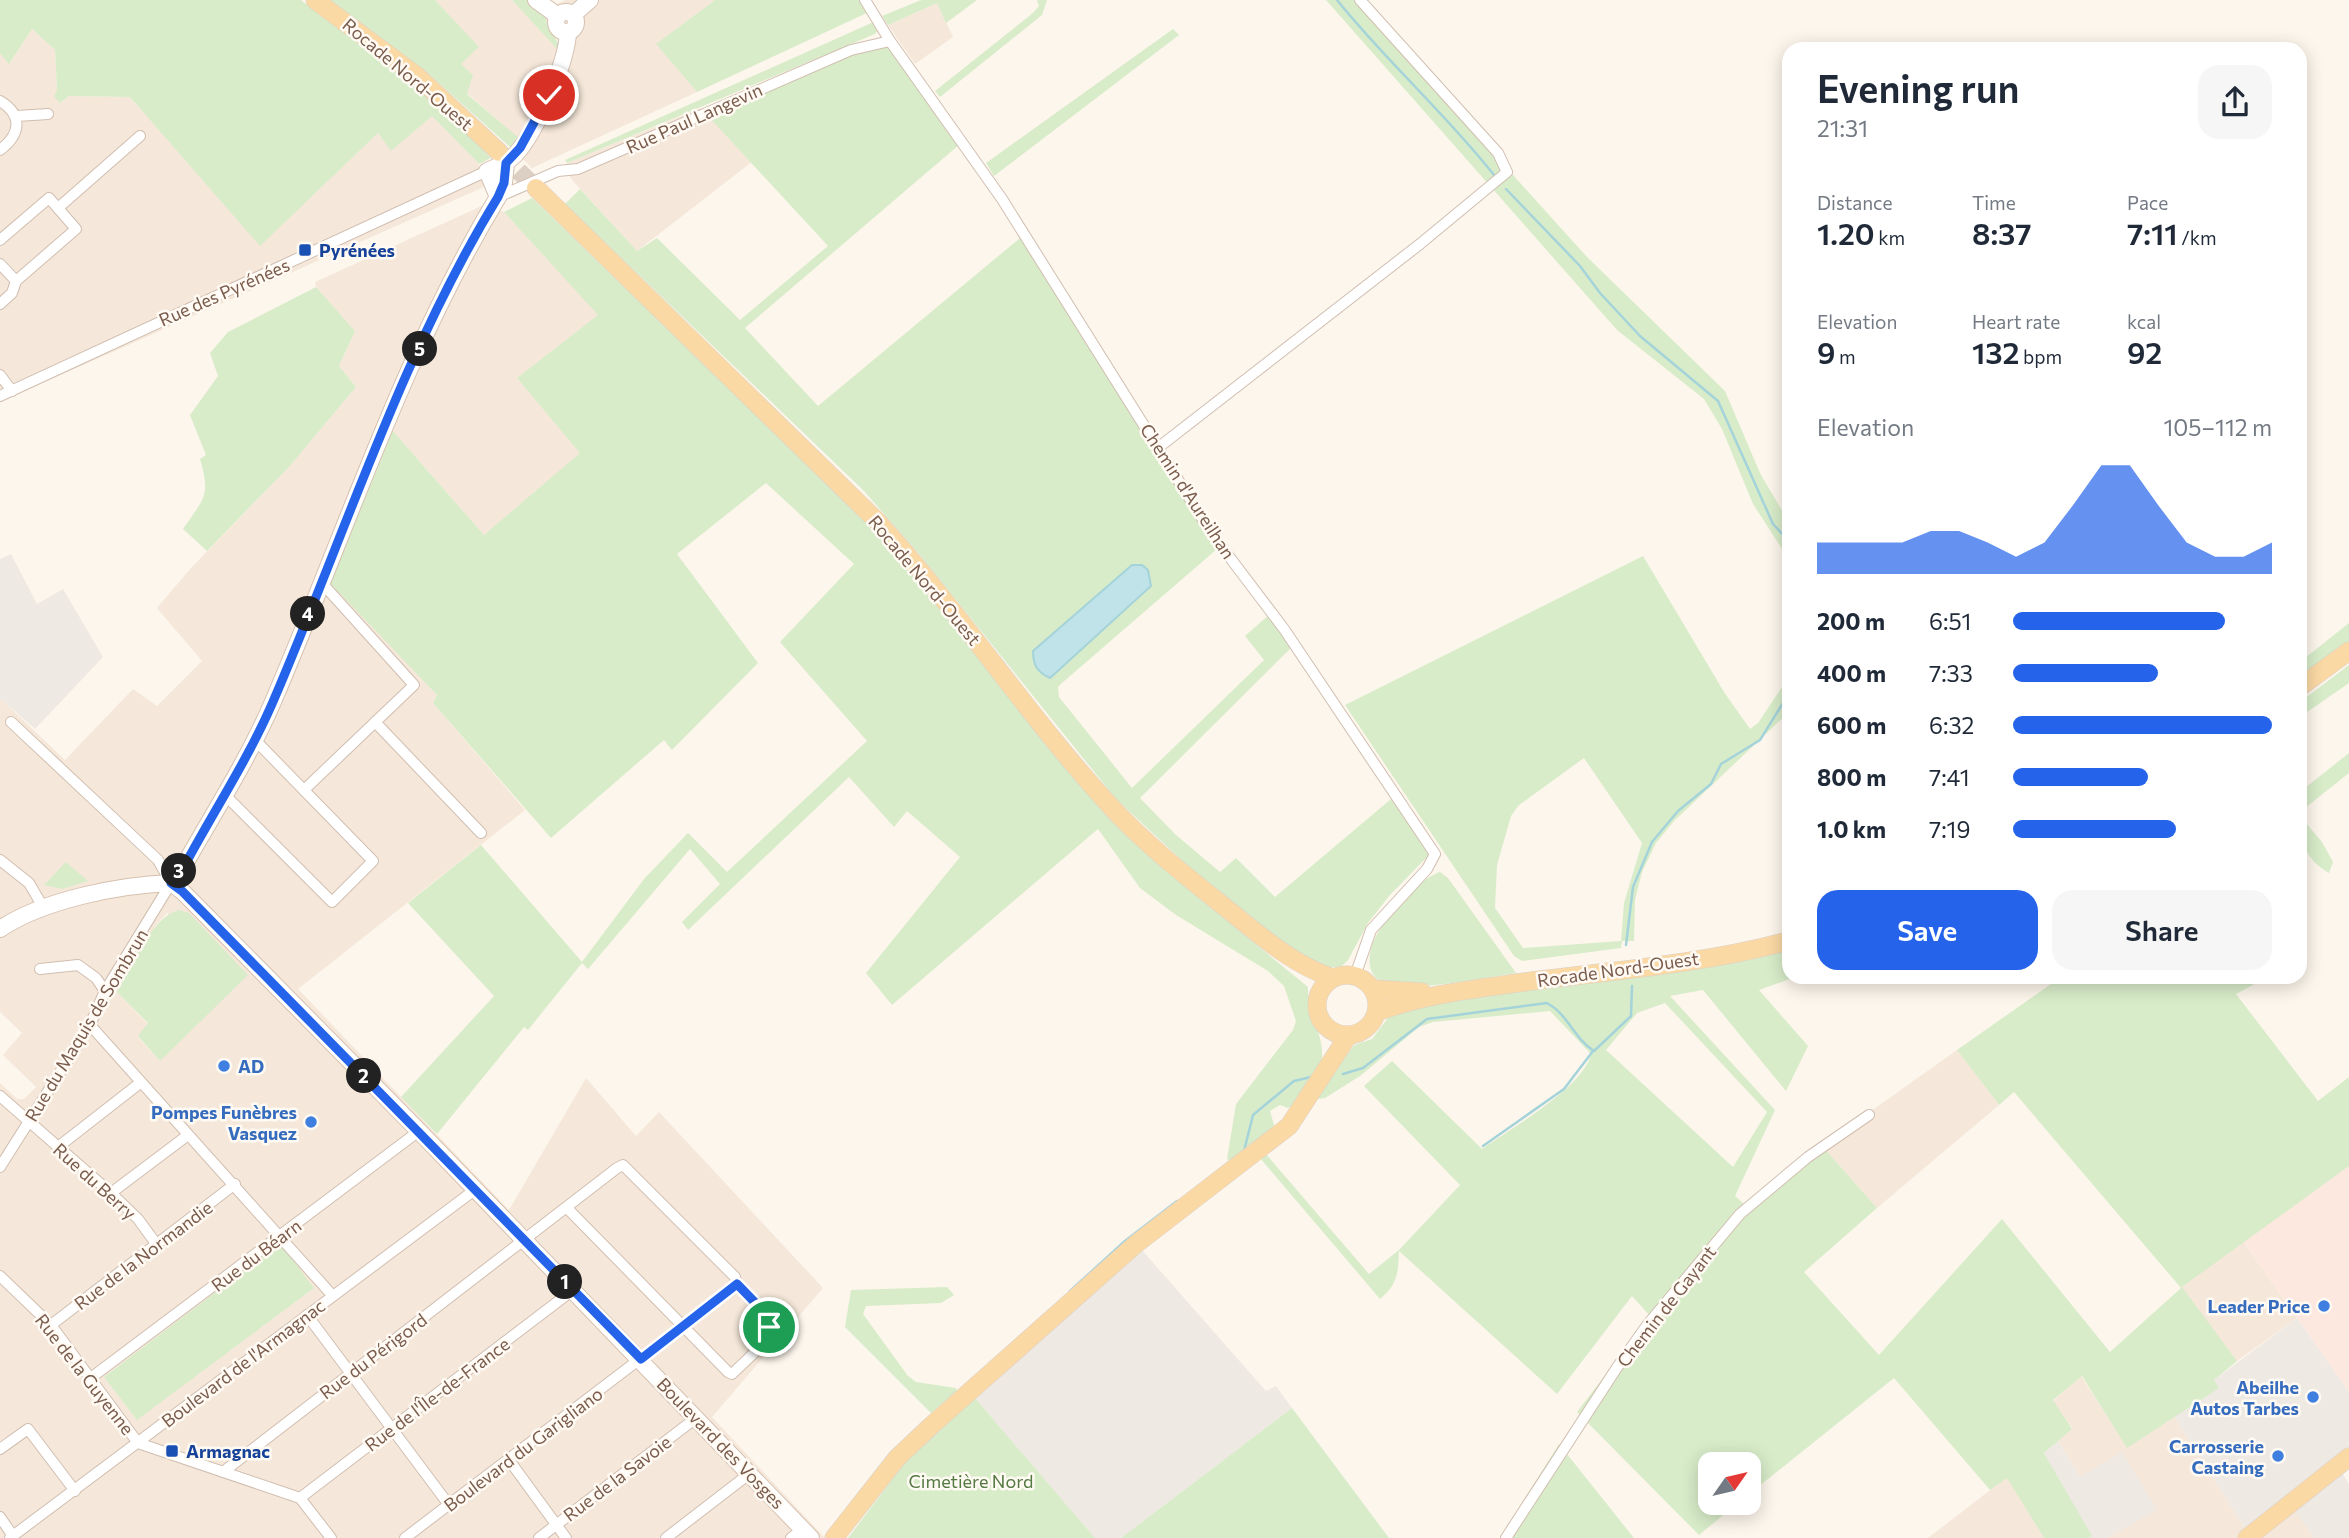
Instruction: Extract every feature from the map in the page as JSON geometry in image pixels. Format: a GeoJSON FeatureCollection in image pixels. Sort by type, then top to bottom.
{"type":"FeatureCollection","features":[{"type":"Feature","properties":{"kind":"main road","name":"Rocade Nord-Ouest"},"geometry":{"type":"LineString","coordinates":[[315,0],[417,76],[502,157]]}},
{"type":"Feature","properties":{"kind":"main road"},"geometry":{"type":"LineString","coordinates":[[536,0],[566,15]]}},
{"type":"Feature","properties":{"kind":"main road"},"geometry":{"type":"LineString","coordinates":[[498,197],[487,172],[502,157],[520,148],[549,95],[568,48],[568,32],[557,26],[566,15],[590,0]]}},
{"type":"Feature","properties":{"kind":"main road"},"geometry":{"type":"LineString","coordinates":[[0,929],[43,907],[114,891],[171,883],[224,794],[271,707],[372,458],[448,287],[504,183],[502,157]]}},
{"type":"Feature","properties":{"kind":"main road","name":"Rocade Nord-Ouest"},"geometry":{"type":"LineString","coordinates":[[536,188],[878,522],[918,566],[1115,811],[1175,868],[1276,947],[1310,970],[1333,978]]}},
{"type":"Feature","properties":{"kind":"main road"},"geometry":{"type":"LineString","coordinates":[[2307,682],[2349,651]]}},
{"type":"Feature","properties":{"kind":"main road","name":"Boulevard des Vosges"},"geometry":{"type":"LineString","coordinates":[[171,883],[182,891],[419,1131],[641,1359],[749,1474],[801,1535]]}},
{"type":"Feature","properties":{"kind":"main road","name":"Rocade Nord-Ouest"},"geometry":{"type":"LineString","coordinates":[[1377,1012],[1447,992],[1624,969],[1782,943]]}},
{"type":"Feature","properties":{"kind":"main road","name":"Rocade Nord-Ouest"},"geometry":{"type":"LineString","coordinates":[[1276,947],[1318,997]]}},
{"type":"Feature","properties":{"kind":"main road"},"geometry":{"type":"LineString","coordinates":[[834,1538],[897,1458],[970,1391],[1136,1244],[1289,1126],[1326,1070],[1348,1036],[1367,1029],[1377,1012],[1373,989],[1355,976],[1333,978],[1322,988],[1318,997],[1318,1014],[1328,1029],[1326,1070]]}},
{"type":"Feature","properties":{"kind":"main road","name":"Rocade Nord-Ouest"},"geometry":{"type":"LineString","coordinates":[[1373,989],[1447,992]]}},
{"type":"Feature","properties":{"kind":"main road"},"geometry":{"type":"LineString","coordinates":[[1328,1029],[1348,1036]]}},
{"type":"Feature","properties":{"kind":"main road"},"geometry":{"type":"LineString","coordinates":[[2247,1538],[2349,1457]]}},
{"type":"Feature","properties":{"kind":"street","name":"Chemin d'Aureilhan"},"geometry":{"type":"LineString","coordinates":[[865,0],[890,41],[1002,199],[1212,534],[1284,629],[1435,854],[1427,869],[1371,930],[1355,976]]}},
{"type":"Feature","properties":{"kind":"street"},"geometry":{"type":"LineString","coordinates":[[1159,447],[1420,244],[1507,172],[1498,153],[1360,0]]}},
{"type":"Feature","properties":{"kind":"street","name":"Rue Paul Langevin"},"geometry":{"type":"LineString","coordinates":[[498,197],[558,171],[578,169],[851,50],[875,42],[890,41]]}},
{"type":"Feature","properties":{"kind":"street"},"geometry":{"type":"LineString","coordinates":[[0,101],[17,116],[48,114]]}},
{"type":"Feature","properties":{"kind":"street"},"geometry":{"type":"LineString","coordinates":[[0,150],[16,134],[17,116]]}},
{"type":"Feature","properties":{"kind":"street"},"geometry":{"type":"LineString","coordinates":[[58,208],[140,136]]}},
{"type":"Feature","properties":{"kind":"street","name":"Rue des Pyrénées"},"geometry":{"type":"LineString","coordinates":[[0,396],[487,172]]}},
{"type":"Feature","properties":{"kind":"street"},"geometry":{"type":"LineString","coordinates":[[0,240],[49,198],[76,229],[16,281],[12,293],[0,304]]}},
{"type":"Feature","properties":{"kind":"street"},"geometry":{"type":"LineString","coordinates":[[0,264],[16,281]]}},
{"type":"Feature","properties":{"kind":"street"},"geometry":{"type":"LineString","coordinates":[[0,376],[12,391]]}},
{"type":"Feature","properties":{"kind":"street"},"geometry":{"type":"LineString","coordinates":[[304,790],[414,685],[321,582]]}},
{"type":"Feature","properties":{"kind":"street","name":"Boulevard des Vosges"},"geometry":{"type":"LineString","coordinates":[[11,722],[158,860],[171,883]]}},
{"type":"Feature","properties":{"kind":"street"},"geometry":{"type":"LineString","coordinates":[[375,722],[481,833]]}},
{"type":"Feature","properties":{"kind":"street"},"geometry":{"type":"LineString","coordinates":[[224,794],[332,902],[373,861],[254,739]]}},
{"type":"Feature","properties":{"kind":"street"},"geometry":{"type":"LineString","coordinates":[[0,860],[29,883],[43,907]]}},
{"type":"Feature","properties":{"kind":"street","name":"Rue du Maquis de Sombrun"},"geometry":{"type":"LineString","coordinates":[[0,1167],[90,1025],[105,991],[171,883]]}},
{"type":"Feature","properties":{"kind":"street"},"geometry":{"type":"LineString","coordinates":[[40,969],[78,965],[96,978],[105,991]]}},
{"type":"Feature","properties":{"kind":"street"},"geometry":{"type":"LineString","coordinates":[[90,1025],[282,1236],[332,1295]]}},
{"type":"Feature","properties":{"kind":"street"},"geometry":{"type":"LineString","coordinates":[[58,1147],[140,1083]]}},
{"type":"Feature","properties":{"kind":"street","name":"Rue du Berry"},"geometry":{"type":"LineString","coordinates":[[0,1096],[111,1193],[138,1219],[157,1245]]}},
{"type":"Feature","properties":{"kind":"street","name":"Chemin de Gayant"},"geometry":{"type":"LineString","coordinates":[[1506,1538],[1648,1324],[1740,1214],[1808,1157],[1869,1115]]}},
{"type":"Feature","properties":{"kind":"street","name":"Rue du Béarn"},"geometry":{"type":"LineString","coordinates":[[92,1377],[419,1131]]}},
{"type":"Feature","properties":{"kind":"street"},"geometry":{"type":"LineString","coordinates":[[111,1193],[188,1135]]}},
{"type":"Feature","properties":{"kind":"street","name":"Rue du Périgord"},"geometry":{"type":"LineString","coordinates":[[223,1472],[623,1165],[735,1277],[737,1284]]}},
{"type":"Feature","properties":{"kind":"street","name":"Rue de la Normandie"},"geometry":{"type":"LineString","coordinates":[[51,1325],[235,1184]]}},
{"type":"Feature","properties":{"kind":"street","name":"Boulevard de l'Armagnac"},"geometry":{"type":"LineString","coordinates":[[12,1537],[476,1189]]}},
{"type":"Feature","properties":{"kind":"street"},"geometry":{"type":"LineString","coordinates":[[1740,1214],[1743,1197]]}},
{"type":"Feature","properties":{"kind":"street"},"geometry":{"type":"LineString","coordinates":[[566,1208],[732,1374],[754,1353],[757,1339],[772,1322],[737,1284]]}},
{"type":"Feature","properties":{"kind":"street","name":"Rue de la Guyenne"},"geometry":{"type":"LineString","coordinates":[[0,1276],[51,1325],[92,1377],[138,1443]]}},
{"type":"Feature","properties":{"kind":"street","name":"Boulevard du Garigliano"},"geometry":{"type":"LineString","coordinates":[[405,1538],[737,1284]]}},
{"type":"Feature","properties":{"kind":"street","name":"Rue de l'Île-de-France"},"geometry":{"type":"LineString","coordinates":[[300,1497],[573,1290]]}},
{"type":"Feature","properties":{"kind":"street"},"geometry":{"type":"LineString","coordinates":[[307,1315],[449,1505]]}},
{"type":"Feature","properties":{"kind":"street","name":"Rue de la Savoie"},"geometry":{"type":"LineString","coordinates":[[538,1538],[696,1418]]}},
{"type":"Feature","properties":{"kind":"street"},"geometry":{"type":"LineString","coordinates":[[0,1449],[28,1429],[75,1491]]}},
{"type":"Feature","properties":{"kind":"street"},"geometry":{"type":"LineString","coordinates":[[138,1443],[300,1497],[331,1538]]}},
{"type":"Feature","properties":{"kind":"street"},"geometry":{"type":"LineString","coordinates":[[509,1460],[566,1538]]}},
{"type":"Feature","properties":{"kind":"street"},"geometry":{"type":"LineString","coordinates":[[666,1538],[749,1474]]}},
{"type":"Feature","properties":{"kind":"street"},"geometry":{"type":"LineString","coordinates":[[0,1517],[12,1537]]}},
{"type":"Feature","properties":{"kind":"shaded area"},"geometry":{"type":"Polygon","coordinates":[[[435,0],[512,0],[561,52],[560,43],[544,17],[554,5],[566,0],[715,0],[657,44],[697,92],[532,168],[511,148],[519,139],[467,93],[460,64],[478,47],[435,0]]]}},
{"type":"Feature","properties":{"kind":"shaded area"},"geometry":{"type":"Polygon","coordinates":[[[937,3],[953,37],[915,64],[888,25],[937,3]]]}},
{"type":"Feature","properties":{"kind":"shaded area"},"geometry":{"type":"Polygon","coordinates":[[[32,29],[55,50],[57,90],[61,103],[69,96],[130,97],[260,245],[378,133],[391,150],[432,115],[479,164],[484,187],[0,402],[0,53],[10,63],[32,29]]]}},
{"type":"Feature","properties":{"kind":"shaded area"},"geometry":{"type":"Polygon","coordinates":[[[700,108],[753,161],[637,251],[573,181],[567,172],[567,163],[700,108]]]}},
{"type":"Feature","properties":{"kind":"shaded area"},"geometry":{"type":"Polygon","coordinates":[[[486,204],[504,212],[599,315],[517,378],[581,453],[484,535],[392,430],[330,582],[437,695],[433,703],[525,810],[298,989],[509,1210],[586,1078],[636,1136],[659,1112],[823,1288],[712,1417],[825,1538],[0,1538],[0,1083],[17,1099],[24,1099],[36,1087],[3,1055],[22,1033],[0,1012],[0,698],[65,760],[133,689],[157,706],[202,661],[157,608],[191,568],[289,467],[356,387],[339,366],[355,331],[316,287],[315,282],[486,204]],[[168,912],[156,925],[117,992],[148,1024],[138,1037],[160,1061],[168,912]],[[280,1244],[104,1377],[137,1419],[314,1288],[280,1244]]]}},
{"type":"Feature","properties":{"kind":"shaded area"},"geometry":{"type":"Polygon","coordinates":[[[11,554],[37,604],[63,589],[103,657],[35,729],[0,698],[0,559],[11,554]]]}},
{"type":"Feature","properties":{"kind":"shaded area"},"geometry":{"type":"Polygon","coordinates":[[[1957,1050],[1999,1105],[1877,1208],[1822,1146],[1957,1050]]]}},
{"type":"Feature","properties":{"kind":"shaded area"},"geometry":{"type":"Polygon","coordinates":[[[2349,1166],[2349,1392],[2243,1241],[2349,1166]]]}},
{"type":"Feature","properties":{"kind":"shaded area"},"geometry":{"type":"Polygon","coordinates":[[[2243,1241],[2297,1318],[2237,1361],[2181,1288],[2243,1241]]]}},
{"type":"Feature","properties":{"kind":"shaded area"},"geometry":{"type":"Polygon","coordinates":[[[1141,1249],[1266,1391],[1276,1386],[1292,1408],[1121,1538],[1095,1538],[975,1398],[1141,1249]]]}},
{"type":"Feature","properties":{"kind":"shaded area"},"geometry":{"type":"Polygon","coordinates":[[[2297,1318],[2349,1392],[2349,1468],[2343,1474],[2349,1484],[2349,1538],[2314,1538],[2294,1509],[2251,1538],[2174,1416],[2219,1388],[2214,1380],[2297,1318]]]}},
{"type":"Feature","properties":{"kind":"shaded area"},"geometry":{"type":"Polygon","coordinates":[[[2081,1376],[2127,1447],[2174,1416],[2251,1538],[2107,1538],[2157,1509],[2080,1477],[2058,1441],[2072,1428],[2053,1401],[2081,1376]]]}},
{"type":"Feature","properties":{"kind":"shaded area"},"geometry":{"type":"Polygon","coordinates":[[[2058,1441],[2080,1477],[2122,1452],[2157,1510],[2107,1538],[2089,1538],[2091,1536],[2044,1453],[2058,1441]]]}},
{"type":"Feature","properties":{"kind":"shaded area"},"geometry":{"type":"Polygon","coordinates":[[[2007,1477],[2044,1538],[1928,1538],[2007,1477]]]}},
{"type":"Feature","properties":{"kind":"shaded area"},"geometry":{"type":"Polygon","coordinates":[[[2295,1509],[2314,1538],[2257,1538],[2295,1509]]]}},
{"type":"Feature","properties":{"kind":"green space"},"geometry":{"type":"Polygon","coordinates":[[[0,0],[301,0],[439,104],[491,158],[479,164],[432,116],[391,151],[378,133],[260,246],[130,97],[69,96],[60,103],[54,96],[57,90],[55,50],[32,29],[9,64],[0,53],[0,0]]]}},
{"type":"Feature","properties":{"kind":"green space"},"geometry":{"type":"Polygon","coordinates":[[[330,0],[435,0],[479,47],[461,64],[473,75],[467,94],[520,139],[511,148],[431,76],[330,0]]]}},
{"type":"Feature","properties":{"kind":"green space"},"geometry":{"type":"Polygon","coordinates":[[[512,0],[527,0],[546,15],[547,24],[561,53],[512,0]]]}},
{"type":"Feature","properties":{"kind":"green space"},"geometry":{"type":"Polygon","coordinates":[[[715,0],[869,0],[869,12],[697,92],[656,44],[715,0]]]}},
{"type":"Feature","properties":{"kind":"green space"},"geometry":{"type":"Polygon","coordinates":[[[921,0],[977,0],[946,23],[937,3],[888,25],[882,16],[921,0]]]}},
{"type":"Feature","properties":{"kind":"green space"},"geometry":{"type":"Polygon","coordinates":[[[1037,0],[1047,0],[1042,15],[940,97],[935,91],[1033,13],[1039,6],[1037,0]]]}},
{"type":"Feature","properties":{"kind":"green space"},"geometry":{"type":"Polygon","coordinates":[[[1326,0],[1355,0],[1587,257],[1725,391],[1760,473],[1782,511],[1782,549],[1753,504],[1722,429],[1704,399],[1617,330],[1326,0]]]}},
{"type":"Feature","properties":{"kind":"green space"},"geometry":{"type":"Polygon","coordinates":[[[878,20],[879,29],[875,34],[567,163],[565,160],[878,20]]]}},
{"type":"Feature","properties":{"kind":"green space"},"geometry":{"type":"Polygon","coordinates":[[[1173,29],[1179,35],[994,176],[986,163],[1173,29]]]}},
{"type":"Feature","properties":{"kind":"green space"},"geometry":{"type":"Polygon","coordinates":[[[872,46],[888,47],[960,144],[745,328],[818,406],[1020,238],[1217,549],[1062,683],[1058,687],[1059,697],[1132,788],[1264,660],[1245,636],[1270,614],[1292,647],[1140,798],[1176,835],[1220,872],[1236,858],[1275,897],[1391,799],[1430,854],[1389,896],[1368,923],[1348,960],[1341,967],[1315,968],[1203,880],[1116,799],[920,555],[863,490],[565,204],[580,189],[637,251],[657,238],[740,320],[828,246],[708,116],[872,46]],[[1132,565],[1033,651],[1033,663],[1132,565]]]}},
{"type":"Feature","properties":{"kind":"green space"},"geometry":{"type":"Polygon","coordinates":[[[532,198],[827,483],[898,556],[1110,819],[1170,874],[1308,987],[1310,1006],[1321,1045],[1319,1068],[1294,1105],[1288,1108],[1280,1105],[1270,1111],[1274,1125],[1272,1130],[1232,1163],[1227,1159],[1236,1104],[1293,1030],[1296,1021],[1284,986],[1268,971],[1176,915],[1140,888],[1098,829],[892,1005],[866,973],[960,857],[907,811],[894,827],[849,777],[688,930],[682,922],[720,884],[690,849],[588,969],[582,963],[528,1030],[524,1027],[437,1134],[401,1097],[494,996],[408,903],[481,845],[582,962],[644,879],[688,833],[727,872],[867,741],[780,642],[854,564],[766,483],[677,554],[758,663],[672,750],[664,740],[551,838],[433,703],[437,695],[329,582],[392,430],[484,535],[580,453],[517,378],[598,315],[504,212],[532,198]]]}},
{"type":"Feature","properties":{"kind":"green space"},"geometry":{"type":"Polygon","coordinates":[[[316,287],[355,331],[339,366],[356,387],[289,467],[207,551],[183,529],[204,497],[205,482],[200,459],[206,455],[190,415],[218,376],[210,353],[228,332],[316,287]]]}},
{"type":"Feature","properties":{"kind":"green space"},"geometry":{"type":"Polygon","coordinates":[[[1643,556],[1724,692],[1750,729],[1758,723],[1782,687],[1782,719],[1674,821],[1656,843],[1642,872],[1635,900],[1634,941],[1622,941],[1621,948],[1522,961],[1514,956],[1345,705],[1643,556]],[[1584,758],[1519,805],[1511,816],[1497,865],[1495,908],[1523,948],[1621,941],[1624,903],[1642,843],[1584,758]]]}},
{"type":"Feature","properties":{"kind":"green space"},"geometry":{"type":"Polygon","coordinates":[[[2349,623],[2349,644],[2307,675],[2307,656],[2349,623]]]}},
{"type":"Feature","properties":{"kind":"green space"},"geometry":{"type":"Polygon","coordinates":[[[2349,665],[2349,683],[2307,712],[2307,697],[2349,665]]]}},
{"type":"Feature","properties":{"kind":"green space"},"geometry":{"type":"Polygon","coordinates":[[[2349,753],[2349,773],[2307,806],[2307,786],[2349,753]]]}},
{"type":"Feature","properties":{"kind":"green space"},"geometry":{"type":"Polygon","coordinates":[[[2307,824],[2322,842],[2333,862],[2329,873],[2309,856],[2307,824]]]}},
{"type":"Feature","properties":{"kind":"green space"},"geometry":{"type":"Polygon","coordinates":[[[66,862],[88,881],[62,889],[44,885],[66,862]]]}},
{"type":"Feature","properties":{"kind":"green space"},"geometry":{"type":"Polygon","coordinates":[[[1440,872],[1448,878],[1516,973],[1409,987],[1383,983],[1372,971],[1370,956],[1375,939],[1385,922],[1413,890],[1440,872]]]}},
{"type":"Feature","properties":{"kind":"green space"},"geometry":{"type":"Polygon","coordinates":[[[179,910],[189,913],[248,975],[160,1061],[138,1036],[148,1023],[117,992],[151,933],[169,914],[179,910]]]}},
{"type":"Feature","properties":{"kind":"green space"},"geometry":{"type":"Polygon","coordinates":[[[1782,951],[1782,982],[1759,990],[1808,1046],[1786,1091],[1703,990],[1670,996],[1775,1110],[1735,1196],[1750,1209],[1822,1146],[1877,1208],[1804,1272],[1879,1355],[2002,1219],[2110,1352],[2181,1288],[2014,1092],[1999,1105],[1957,1050],[2051,984],[2253,984],[2236,994],[2318,1101],[2349,1077],[2349,1166],[2182,1287],[2237,1361],[2214,1380],[2219,1388],[2127,1448],[2082,1376],[2053,1400],[2072,1429],[2044,1453],[2092,1536],[2089,1538],[2044,1538],[2007,1478],[1990,1490],[1894,1378],[1761,1485],[1761,1452],[1698,1452],[1698,1516],[1722,1516],[1699,1535],[1577,1412],[1650,1316],[1632,1296],[1557,1394],[1399,1251],[1396,1278],[1380,1299],[1260,1158],[1266,1154],[1369,1274],[1399,1250],[1460,1185],[1364,1086],[1392,1061],[1482,1149],[1561,1093],[1585,1067],[1591,1054],[1550,1011],[1433,1022],[1419,1027],[1360,1076],[1319,1099],[1318,1095],[1354,1045],[1372,1039],[1390,1015],[1464,997],[1733,963],[1782,951]],[[1665,1003],[1637,1013],[1606,1050],[1733,1167],[1767,1112],[1665,1003]]]}},
{"type":"Feature","properties":{"kind":"green space"},"geometry":{"type":"Polygon","coordinates":[[[280,1243],[314,1288],[137,1420],[104,1377],[280,1243]]]}},
{"type":"Feature","properties":{"kind":"green space"},"geometry":{"type":"Polygon","coordinates":[[[947,1287],[954,1295],[941,1303],[866,1306],[863,1314],[908,1376],[916,1382],[956,1388],[957,1391],[931,1413],[845,1327],[851,1290],[947,1287]]]}},
{"type":"Feature","properties":{"kind":"green space","name":"Cimetière Nord"},"geometry":{"type":"Polygon","coordinates":[[[975,1398],[1095,1538],[848,1538],[909,1457],[975,1398]]]}},
{"type":"Feature","properties":{"kind":"green space"},"geometry":{"type":"Polygon","coordinates":[[[1292,1408],[1389,1538],[1121,1538],[1292,1408]]]}},
{"type":"Feature","properties":{"kind":"green space"},"geometry":{"type":"Polygon","coordinates":[[[1559,1444],[1634,1538],[1500,1538],[1559,1444]]]}},
{"type":"Feature","properties":{"kind":"water"},"geometry":{"type":"Polygon","coordinates":[[[1132,565],[1142,565],[1148,570],[1151,586],[1050,678],[1039,671],[1033,651],[1132,565]]]}},
{"type":"Feature","properties":{"kind":"waterway"},"geometry":{"type":"LineString","coordinates":[[1337,0],[1494,175]]}},
{"type":"Feature","properties":{"kind":"waterway"},"geometry":{"type":"LineString","coordinates":[[1506,189],[1580,266],[1600,293],[1640,336],[1718,401],[1773,524],[1782,534]]}},
{"type":"Feature","properties":{"kind":"waterway"},"geometry":{"type":"LineString","coordinates":[[1626,945],[1633,887],[1652,842],[1678,811],[1711,784],[1721,764],[1760,740],[1782,705]]}},
{"type":"Feature","properties":{"kind":"waterway"},"geometry":{"type":"LineString","coordinates":[[1343,1074],[1363,1068],[1427,1019],[1547,1003],[1560,1013],[1581,1040],[1594,1051],[1631,1016],[1632,986]]}},
{"type":"Feature","properties":{"kind":"waterway"},"geometry":{"type":"LineString","coordinates":[[1483,1146],[1564,1089],[1593,1051]]}},
{"type":"Feature","properties":{"kind":"waterway"},"geometry":{"type":"LineString","coordinates":[[1244,1151],[1253,1115],[1294,1081],[1311,1077]]}},
{"type":"Feature","properties":{"kind":"waterway"},"geometry":{"type":"LineString","coordinates":[[1070,1291],[1125,1241],[1177,1201]]}},
{"type":"Feature","properties":{"kind":"tunnel"},"geometry":{"type":"LineString","coordinates":[[499,152],[536,188]]}},
{"type":"Feature","properties":{"kind":"place","name":"Pyrénées"},"geometry":{"type":"Point","coordinates":[305,250]}},
{"type":"Feature","properties":{"kind":"place","name":"AD"},"geometry":{"type":"Point","coordinates":[224,1066]}},
{"type":"Feature","properties":{"kind":"place","name":"Pompes Funèbres Vasquez"},"geometry":{"type":"Point","coordinates":[311,1122]}},
{"type":"Feature","properties":{"kind":"place","name":"Leader Price"},"geometry":{"type":"Point","coordinates":[2324,1306]}},
{"type":"Feature","properties":{"kind":"place","name":"Abeilhe Autos Tarbes"},"geometry":{"type":"Point","coordinates":[2313,1397]}},
{"type":"Feature","properties":{"kind":"place","name":"Armagnac"},"geometry":{"type":"Point","coordinates":[172,1451]}},
{"type":"Feature","properties":{"kind":"place","name":"Carrosserie Castaing"},"geometry":{"type":"Point","coordinates":[2278,1456]}},
{"type":"Feature","properties":{"kind":"route"},"geometry":{"type":"LineString","coordinates":[[549,95],[520,148],[506,163],[504,183],[498,197],[448,287],[372,458],[271,707],[186,863],[171,883],[182,891],[419,1131],[641,1359],[737,1284],[772,1320],[769,1327]]}}]}
